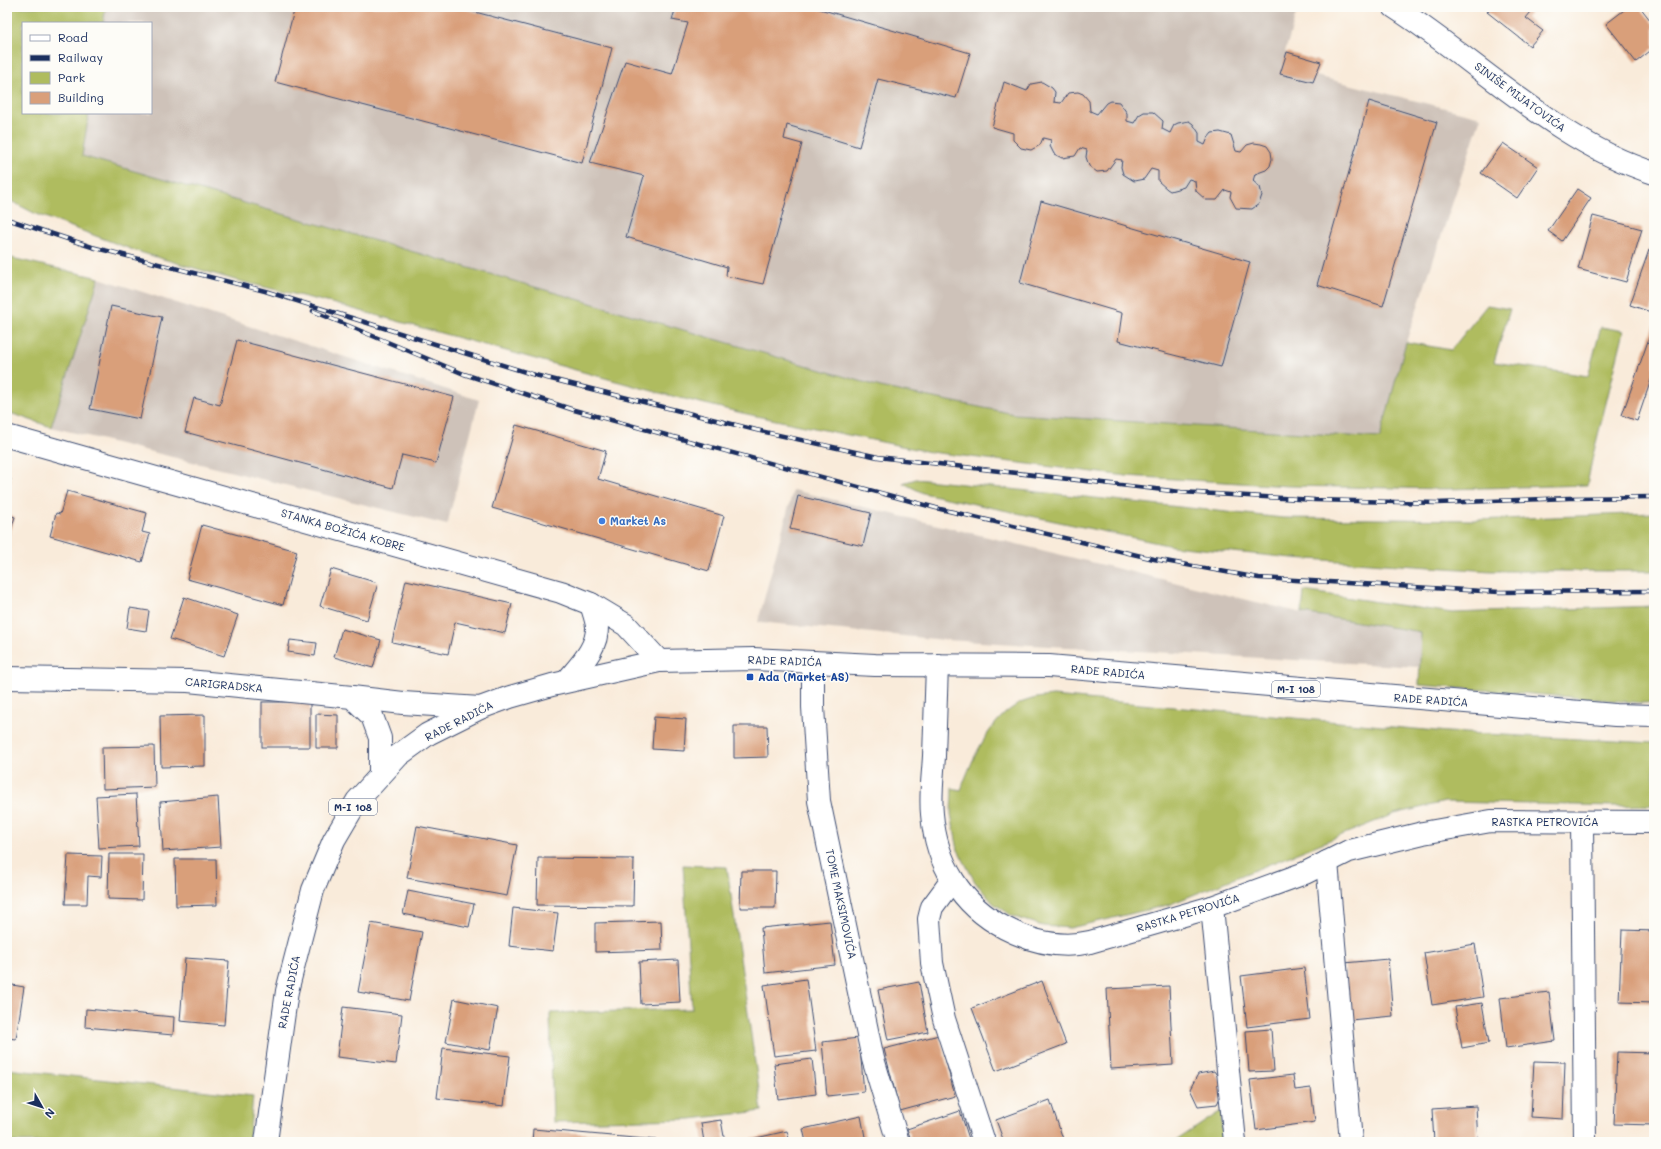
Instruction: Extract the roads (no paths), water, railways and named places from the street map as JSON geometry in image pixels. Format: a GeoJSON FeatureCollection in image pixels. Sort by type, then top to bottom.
{"type":"FeatureCollection","features":[{"type":"Feature","properties":{"kind":"street","name":"SINIŠE MIJATOVIĆA"},"geometry":{"type":"LineString","coordinates":[[1394,7],[1562,128],[1593,148],[1654,173]]}},
{"type":"Feature","properties":{"kind":"street","name":"STANKA BOŽIĆA KOBRE"},"geometry":{"type":"LineString","coordinates":[[7,436],[561,592],[591,604],[626,625],[659,661]]}},
{"type":"Feature","properties":{"kind":"street"},"geometry":{"type":"LineString","coordinates":[[567,681],[583,661],[595,641],[596,626],[591,604]]}},
{"type":"Feature","properties":{"kind":"street","name":"RADE RADIĆA"},"geometry":{"type":"LineString","coordinates":[[266,1142],[287,991],[313,890],[334,840],[357,801],[399,755],[428,734],[480,708],[510,697],[567,681],[659,661],[729,659],[937,665],[1049,666],[1327,692],[1654,716]]}},
{"type":"Feature","properties":{"kind":"street","name":"TOME MAKSIMOVIĆA"},"geometry":{"type":"LineString","coordinates":[[813,662],[813,708],[819,801],[873,1059],[898,1142]]}},
{"type":"Feature","properties":{"kind":"street","name":"RASTKA PETROVIĆA"},"geometry":{"type":"LineString","coordinates":[[937,665],[932,813],[938,850],[952,880],[970,903],[992,921],[1036,941],[1060,945],[1076,945],[1090,942],[1212,907],[1305,873],[1348,851],[1424,833],[1491,821],[1582,823],[1654,822]]}},
{"type":"Feature","properties":{"kind":"street","name":"CARIGRADSKA"},"geometry":{"type":"LineString","coordinates":[[7,678],[188,681],[403,703],[480,708]]}},
{"type":"Feature","properties":{"kind":"street"},"geometry":{"type":"LineString","coordinates":[[352,697],[372,716],[380,738],[380,775]]}},
{"type":"Feature","properties":{"kind":"street"},"geometry":{"type":"LineString","coordinates":[[1582,823],[1585,1142]]}},
{"type":"Feature","properties":{"kind":"street"},"geometry":{"type":"LineString","coordinates":[[1328,862],[1351,1142]]}},
{"type":"Feature","properties":{"kind":"street"},"geometry":{"type":"LineString","coordinates":[[952,880],[932,907],[929,919],[932,963],[944,1019],[984,1142]]}},
{"type":"Feature","properties":{"kind":"street"},"geometry":{"type":"LineString","coordinates":[[1212,907],[1235,1142]]}},
{"type":"Feature","properties":{"kind":"railway"},"geometry":{"type":"LineString","coordinates":[[7,219],[92,247],[265,291],[535,375],[756,430],[878,457],[1181,492],[1315,500],[1437,503],[1569,498],[1654,497]]}},
{"type":"Feature","properties":{"kind":"railway"},"geometry":{"type":"LineString","coordinates":[[313,311],[464,374],[574,410],[936,508],[1154,559],[1259,578],[1499,592],[1654,591]]}},
{"type":"Feature","properties":{"kind":"place","name":"Market As"},"geometry":{"type":"Point","coordinates":[602,521]}},
{"type":"Feature","properties":{"kind":"place","name":"Ada (Market AS)"},"geometry":{"type":"Point","coordinates":[750,677]}}]}
